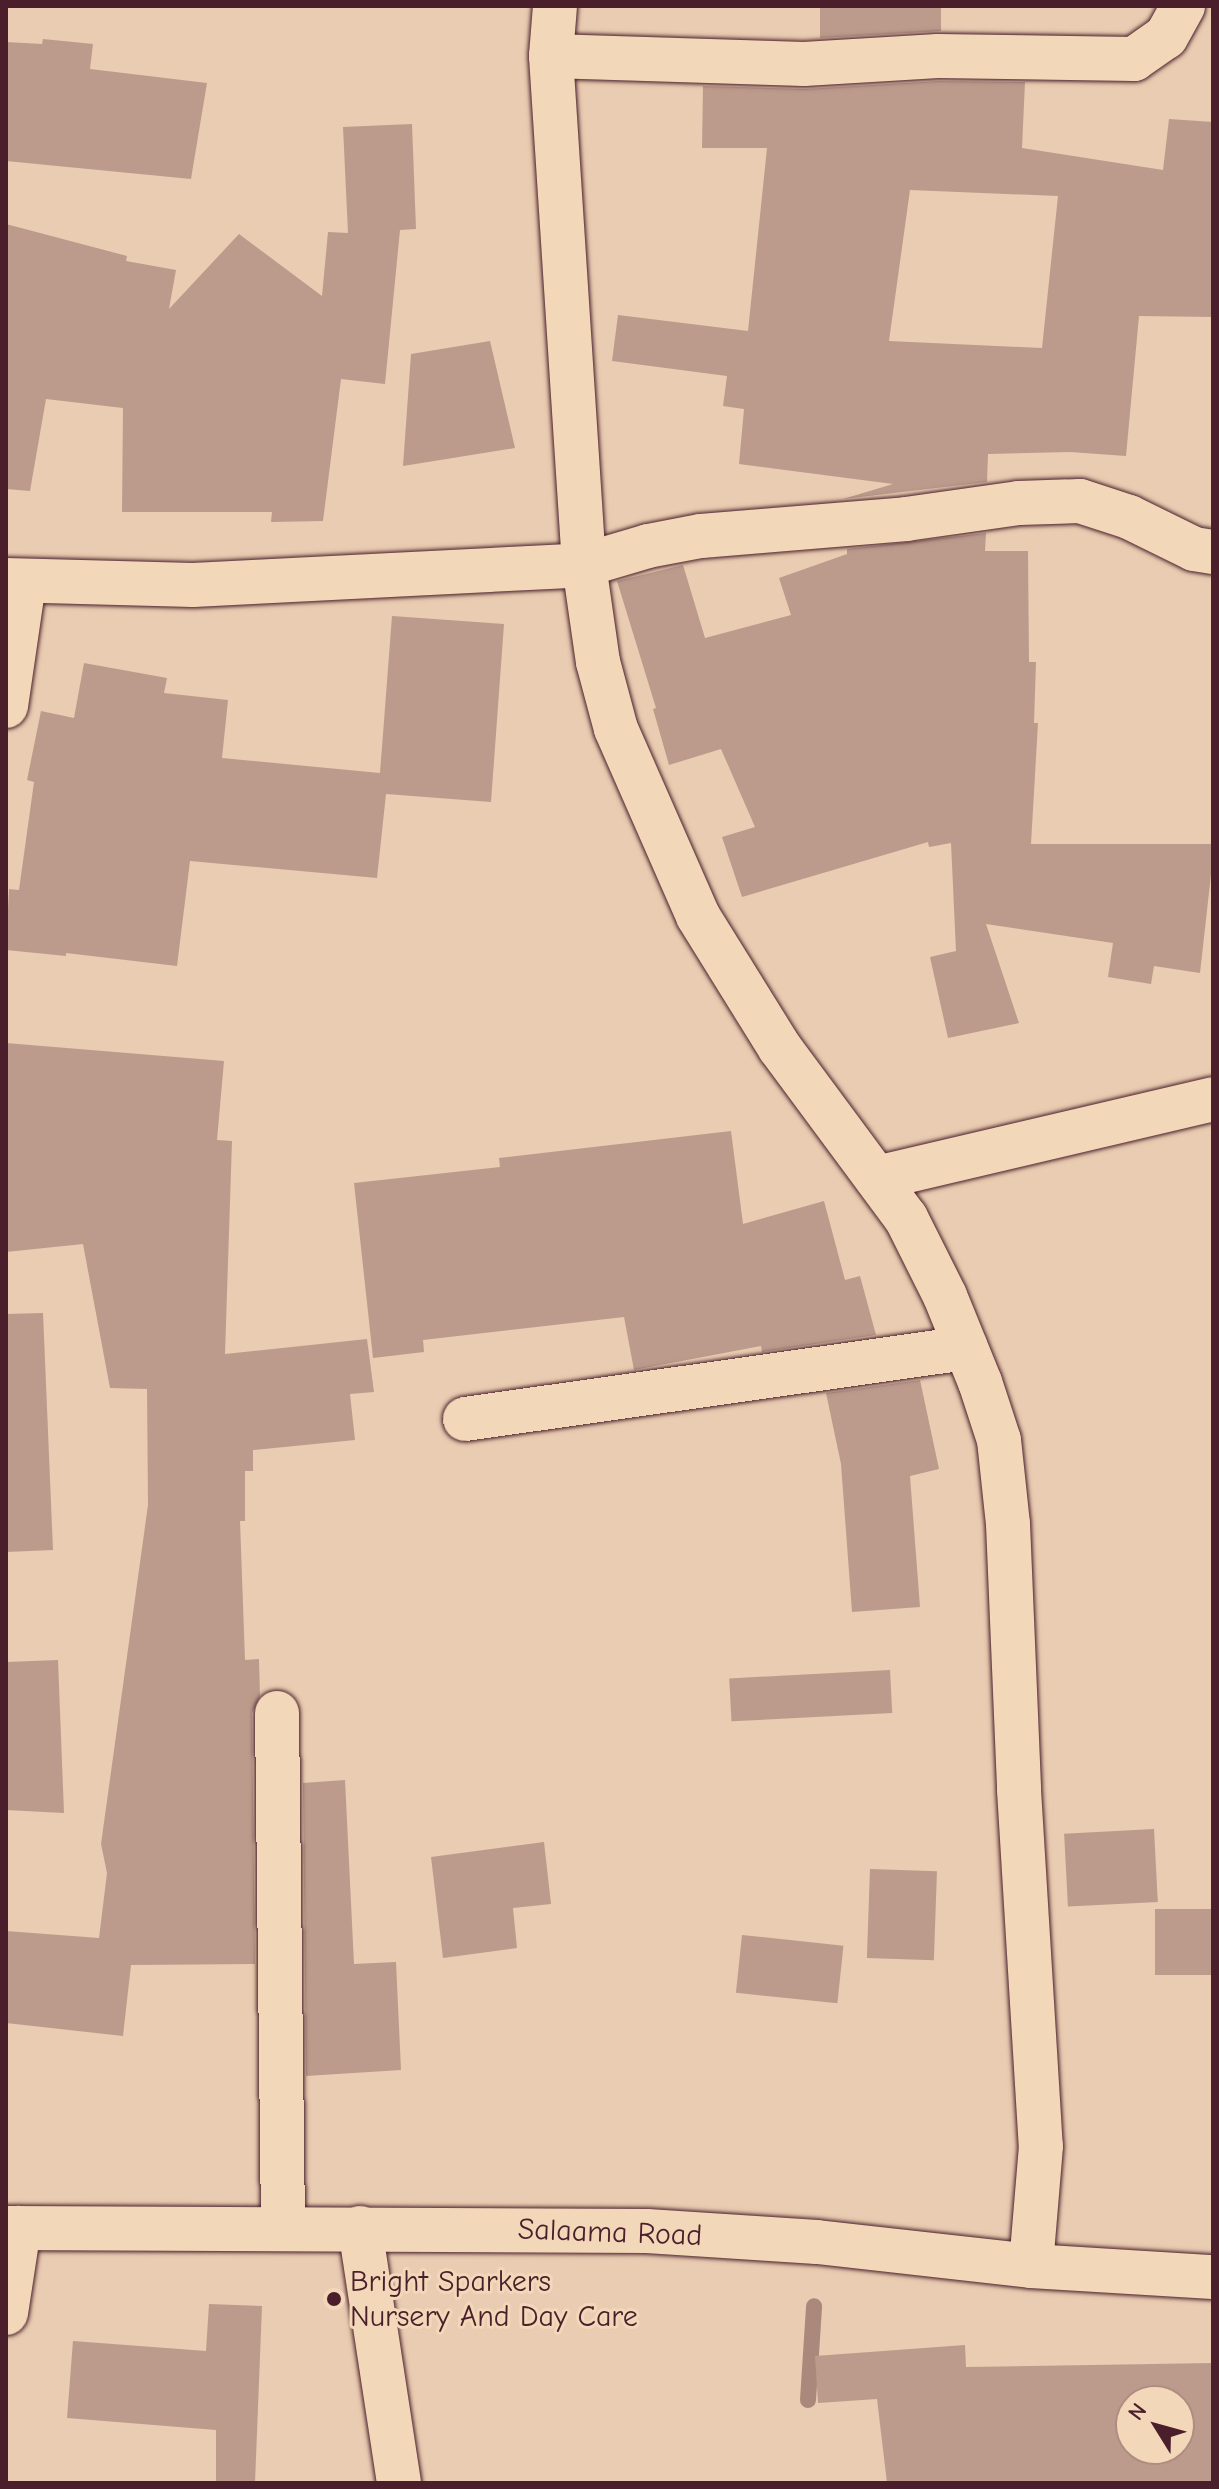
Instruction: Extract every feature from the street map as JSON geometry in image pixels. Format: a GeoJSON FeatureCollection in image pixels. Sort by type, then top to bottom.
{"type":"FeatureCollection","features":[{"type":"Feature","properties":{"kind":"street"},"geometry":{"type":"LineString","coordinates":[[555,6],[551,56],[584,565],[598,662],[616,729],[698,916],[780,1048],[906,1218],[945,1296],[999,1440],[1008,1524],[1017,1760],[1041,2146],[1031,2266]]}},
{"type":"Feature","properties":{"kind":"street"},"geometry":{"type":"LineString","coordinates":[[551,56],[804,64],[938,56],[1134,59],[1166,37],[1183,6]]}},
{"type":"Feature","properties":{"kind":"street"},"geometry":{"type":"LineString","coordinates":[[6,706],[15,582],[193,585],[584,565],[648,546],[701,536],[891,521],[1080,501],[1129,517],[1194,549],[1213,552]]}},
{"type":"Feature","properties":{"kind":"street"},"geometry":{"type":"LineString","coordinates":[[877,1178],[1213,1099]]}},
{"type":"Feature","properties":{"kind":"street"},"geometry":{"type":"LineString","coordinates":[[465,1419],[966,1348]]}},
{"type":"Feature","properties":{"kind":"street"},"geometry":{"type":"LineString","coordinates":[[277,1713],[283,2227]]}},
{"type":"Feature","properties":{"kind":"street"},"geometry":{"type":"LineString","coordinates":[[6,2313],[13,2228]]}},
{"type":"Feature","properties":{"kind":"street","name":"Salaama Road"},"geometry":{"type":"LineString","coordinates":[[13,2228],[647,2231],[817,2242],[1031,2266],[1213,2277]]}},
{"type":"Feature","properties":{"kind":"street"},"geometry":{"type":"LineString","coordinates":[[360,2228],[399,2483]]}},
{"type":"Feature","properties":{"kind":"building"},"geometry":{"type":"Polygon","coordinates":[[[820,6],[941,6],[941,31],[820,38],[820,6]]]}},
{"type":"Feature","properties":{"kind":"building"},"geometry":{"type":"Polygon","coordinates":[[[43,39],[93,44],[90,69],[207,83],[191,179],[6,161],[6,42],[42,44],[43,39]]]}},
{"type":"Feature","properties":{"kind":"building"},"geometry":{"type":"Polygon","coordinates":[[[939,81],[1025,82],[1022,148],[1163,170],[1169,119],[1213,122],[1213,317],[1139,316],[1126,456],[1070,452],[988,454],[987,482],[843,499],[893,484],[739,464],[744,409],[723,406],[727,376],[612,361],[618,315],[748,331],[767,148],[702,148],[703,86],[805,89],[939,81]],[[910,190],[889,341],[1042,348],[1058,196],[910,190]]]}},
{"type":"Feature","properties":{"kind":"building"},"geometry":{"type":"Polygon","coordinates":[[[412,124],[416,229],[400,230],[385,384],[341,379],[323,521],[271,522],[272,512],[122,512],[123,408],[46,399],[30,491],[6,489],[6,224],[127,256],[126,261],[176,270],[169,309],[239,234],[322,296],[328,232],[348,233],[343,127],[412,124]]]}},
{"type":"Feature","properties":{"kind":"building"},"geometry":{"type":"Polygon","coordinates":[[[490,341],[515,448],[403,466],[411,354],[490,341]]]}},
{"type":"Feature","properties":{"kind":"building"},"geometry":{"type":"Polygon","coordinates":[[[986,533],[985,551],[1028,551],[1029,662],[1036,662],[1034,723],[1038,723],[1031,844],[1213,844],[1213,857],[1200,973],[1154,966],[1151,984],[1108,977],[1113,943],[986,924],[1019,1023],[948,1038],[930,957],[956,951],[951,843],[929,847],[928,842],[742,897],[722,837],[755,827],[721,749],[669,765],[653,709],[656,708],[617,581],[683,565],[705,638],[791,615],[779,578],[847,554],[847,549],[986,533]]]}},
{"type":"Feature","properties":{"kind":"building"},"geometry":{"type":"Polygon","coordinates":[[[392,616],[504,624],[491,802],[386,794],[377,878],[190,861],[177,966],[66,953],[66,956],[6,950],[9,889],[19,890],[34,782],[27,780],[41,711],[74,718],[84,663],[167,678],[164,693],[228,700],[222,758],[380,773],[392,616]]]}},
{"type":"Feature","properties":{"kind":"building"},"geometry":{"type":"Polygon","coordinates":[[[6,1043],[224,1061],[217,1140],[232,1141],[225,1354],[367,1339],[374,1392],[350,1394],[355,1440],[253,1450],[253,1471],[245,1471],[245,1521],[240,1521],[245,1660],[259,1659],[260,1696],[252,1713],[255,1964],[131,1965],[123,2036],[6,2023],[6,1931],[99,1938],[107,1873],[101,1844],[148,1505],[147,1389],[110,1388],[83,1244],[6,1252],[6,1043]]]}},
{"type":"Feature","properties":{"kind":"building"},"geometry":{"type":"Polygon","coordinates":[[[731,1131],[743,1224],[824,1201],[845,1280],[860,1276],[876,1335],[762,1352],[761,1346],[634,1370],[624,1317],[423,1340],[424,1352],[373,1358],[354,1183],[500,1167],[499,1158],[731,1131]]]}},
{"type":"Feature","properties":{"kind":"building"},"geometry":{"type":"Polygon","coordinates":[[[43,1313],[53,1550],[6,1552],[6,1314],[43,1313]]]}},
{"type":"Feature","properties":{"kind":"building"},"geometry":{"type":"Polygon","coordinates":[[[920,1380],[939,1469],[910,1476],[920,1607],[852,1612],[841,1464],[826,1393],[920,1380]]]}},
{"type":"Feature","properties":{"kind":"building"},"geometry":{"type":"Polygon","coordinates":[[[58,1660],[64,1813],[6,1810],[7,1662],[58,1660]]]}},
{"type":"Feature","properties":{"kind":"building"},"geometry":{"type":"Polygon","coordinates":[[[890,1670],[892,1713],[731,1721],[729,1678],[890,1670]]]}},
{"type":"Feature","properties":{"kind":"building"},"geometry":{"type":"Polygon","coordinates":[[[345,1780],[354,1964],[396,1962],[401,2070],[306,2076],[303,1783],[345,1780]]]}},
{"type":"Feature","properties":{"kind":"building"},"geometry":{"type":"Polygon","coordinates":[[[1154,1829],[1158,1902],[1068,1907],[1064,1834],[1154,1829]]]}},
{"type":"Feature","properties":{"kind":"building"},"geometry":{"type":"Polygon","coordinates":[[[544,1842],[551,1904],[513,1908],[517,1948],[443,1958],[431,1857],[544,1842]]]}},
{"type":"Feature","properties":{"kind":"building"},"geometry":{"type":"Polygon","coordinates":[[[870,1869],[937,1871],[934,1960],[867,1958],[870,1869]]]}},
{"type":"Feature","properties":{"kind":"building"},"geometry":{"type":"Polygon","coordinates":[[[1155,1909],[1213,1909],[1213,1975],[1155,1975],[1155,1909]]]}},
{"type":"Feature","properties":{"kind":"building"},"geometry":{"type":"Polygon","coordinates":[[[742,1935],[843,1946],[837,2003],[736,1993],[742,1935]]]}},
{"type":"Feature","properties":{"kind":"building"},"geometry":{"type":"Polygon","coordinates":[[[209,2304],[262,2306],[255,2483],[216,2483],[216,2430],[67,2418],[73,2341],[206,2351],[209,2304]]]}},
{"type":"Feature","properties":{"kind":"building"},"geometry":{"type":"Polygon","coordinates":[[[965,2345],[966,2367],[1213,2363],[1213,2483],[887,2483],[877,2399],[818,2403],[815,2356],[965,2345]]]}},
{"type":"Feature","properties":{"kind":"waterway"},"geometry":{"type":"LineString","coordinates":[[808,2400],[814,2306]]}},
{"type":"Feature","properties":{"kind":"place","name":"Bright Sparkers Nursery And Day Care"},"geometry":{"type":"Point","coordinates":[334,2299]}}]}
